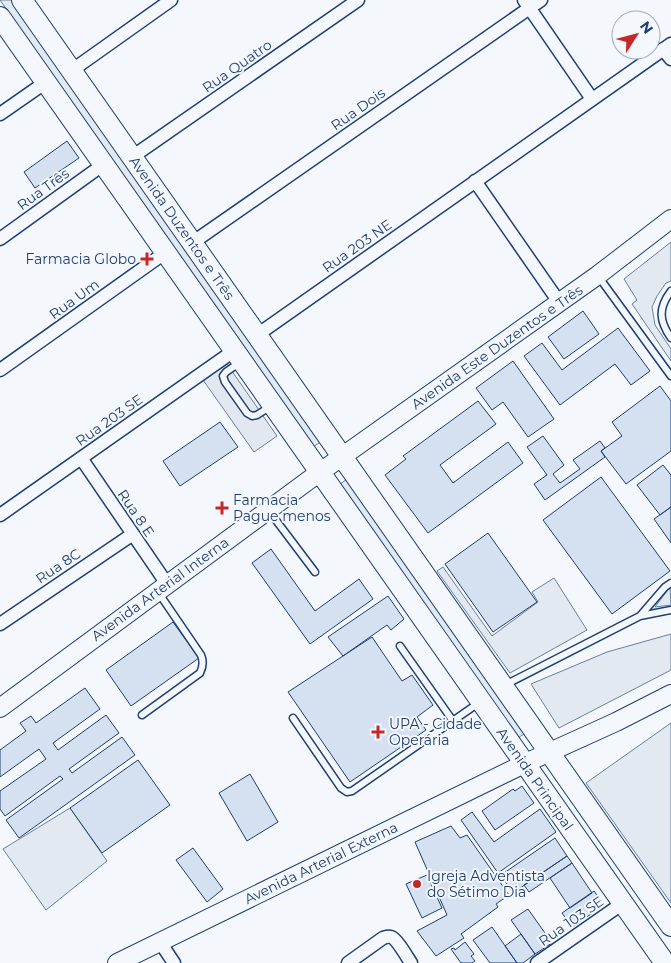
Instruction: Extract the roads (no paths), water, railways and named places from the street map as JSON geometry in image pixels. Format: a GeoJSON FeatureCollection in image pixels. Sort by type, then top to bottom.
{"type":"FeatureCollection","features":[{"type":"Feature","properties":{"kind":"main road","name":"Avenida Duzentos e Três"},"geometry":{"type":"LineString","coordinates":[[22,0],[342,457]]}},
{"type":"Feature","properties":{"kind":"main road","name":"Avenida Duzentos e Três"},"geometry":{"type":"LineString","coordinates":[[0,17],[321,472]]}},
{"type":"Feature","properties":{"kind":"main road","name":"Avenida Este Duzentos e Três"},"geometry":{"type":"LineString","coordinates":[[321,472],[598,275],[671,219]]}},
{"type":"Feature","properties":{"kind":"main road","name":"Avenida Principal"},"geometry":{"type":"LineString","coordinates":[[342,457],[671,926]]}},
{"type":"Feature","properties":{"kind":"main road","name":"Avenida Principal"},"geometry":{"type":"LineString","coordinates":[[321,472],[665,963]]}},
{"type":"Feature","properties":{"kind":"main road","name":"Avenida Arterial Interna"},"geometry":{"type":"LineString","coordinates":[[0,706],[321,472]]}},
{"type":"Feature","properties":{"kind":"main road","name":"Avenida Arterial Externa"},"geometry":{"type":"LineString","coordinates":[[117,963],[671,694]]}},
{"type":"Feature","properties":{"kind":"main road"},"geometry":{"type":"LineString","coordinates":[[524,764],[534,745],[533,729]]}},
{"type":"Feature","properties":{"kind":"street"},"geometry":{"type":"LineString","coordinates":[[72,70],[172,0]]}},
{"type":"Feature","properties":{"kind":"street","name":"Rua Quatro"},"geometry":{"type":"LineString","coordinates":[[132,157],[358,0]]}},
{"type":"Feature","properties":{"kind":"street","name":"Rua Dois"},"geometry":{"type":"LineString","coordinates":[[192,243],[526,4],[541,0]]}},
{"type":"Feature","properties":{"kind":"street"},"geometry":{"type":"LineString","coordinates":[[526,4],[592,99]]}},
{"type":"Feature","properties":{"kind":"street","name":"Rua 203 NE"},"geometry":{"type":"LineString","coordinates":[[257,335],[592,99],[668,51]]}},
{"type":"Feature","properties":{"kind":"street"},"geometry":{"type":"LineString","coordinates":[[0,114],[46,82]]}},
{"type":"Feature","properties":{"kind":"street","name":"Rua Três"},"geometry":{"type":"LineString","coordinates":[[0,239],[104,164]]}},
{"type":"Feature","properties":{"kind":"street"},"geometry":{"type":"LineString","coordinates":[[475,181],[559,302]]}},
{"type":"Feature","properties":{"kind":"street","name":"Rua Um"},"geometry":{"type":"LineString","coordinates":[[0,370],[166,252]]}},
{"type":"Feature","properties":{"kind":"street","name":"Rua 203 SE"},"geometry":{"type":"LineString","coordinates":[[0,516],[81,458],[238,355]]}},
{"type":"Feature","properties":{"kind":"street","name":"Rua 8 E"},"geometry":{"type":"LineString","coordinates":[[81,458],[133,534],[162,588]]}},
{"type":"Feature","properties":{"kind":"street","name":"Rua 8C"},"geometry":{"type":"LineString","coordinates":[[0,624],[133,534]]}},
{"type":"Feature","properties":{"kind":"street","name":"Rua 103 SE"},"geometry":{"type":"LineString","coordinates":[[537,963],[622,903]]}},
{"type":"Feature","properties":{"kind":"street"},"geometry":{"type":"LineString","coordinates":[[348,963],[388,936],[396,940],[412,963]]}},
{"type":"Feature","properties":{"kind":"street"},"geometry":{"type":"LineString","coordinates":[[160,942],[174,963]]}},
{"type":"Feature","properties":{"kind":"lane"},"geometry":{"type":"LineString","coordinates":[[598,275],[671,376]]}},
{"type":"Feature","properties":{"kind":"lane"},"geometry":{"type":"LineString","coordinates":[[671,291],[665,300],[661,319],[664,328],[671,338]]}},
{"type":"Feature","properties":{"kind":"lane"},"geometry":{"type":"LineString","coordinates":[[268,510],[315,572]]}},
{"type":"Feature","properties":{"kind":"lane"},"geometry":{"type":"LineString","coordinates":[[640,616],[665,587],[671,583]]}},
{"type":"Feature","properties":{"kind":"lane"},"geometry":{"type":"LineString","coordinates":[[142,715],[200,673],[202,667],[203,660],[201,655],[162,588]]}},
{"type":"Feature","properties":{"kind":"lane"},"geometry":{"type":"LineString","coordinates":[[503,686],[640,616],[671,610]]}},
{"type":"Feature","properties":{"kind":"lane"},"geometry":{"type":"LineString","coordinates":[[400,646],[454,721]]}},
{"type":"Feature","properties":{"kind":"lane"},"geometry":{"type":"LineString","coordinates":[[293,718],[341,788],[347,792],[352,791],[481,702]]}},
{"type":"Feature","properties":{"kind":"place","name":"Farmacia Globo"},"geometry":{"type":"Point","coordinates":[147,259]}},
{"type":"Feature","properties":{"kind":"place","name":"Farmacia Pague menos"},"geometry":{"type":"Point","coordinates":[222,508]}},
{"type":"Feature","properties":{"kind":"place","name":"UPA - Cidade Operária"},"geometry":{"type":"Point","coordinates":[378,732]}},
{"type":"Feature","properties":{"kind":"place","name":"Igreja Adventista do Sétimo Dia"},"geometry":{"type":"Point","coordinates":[417,884]}}]}
